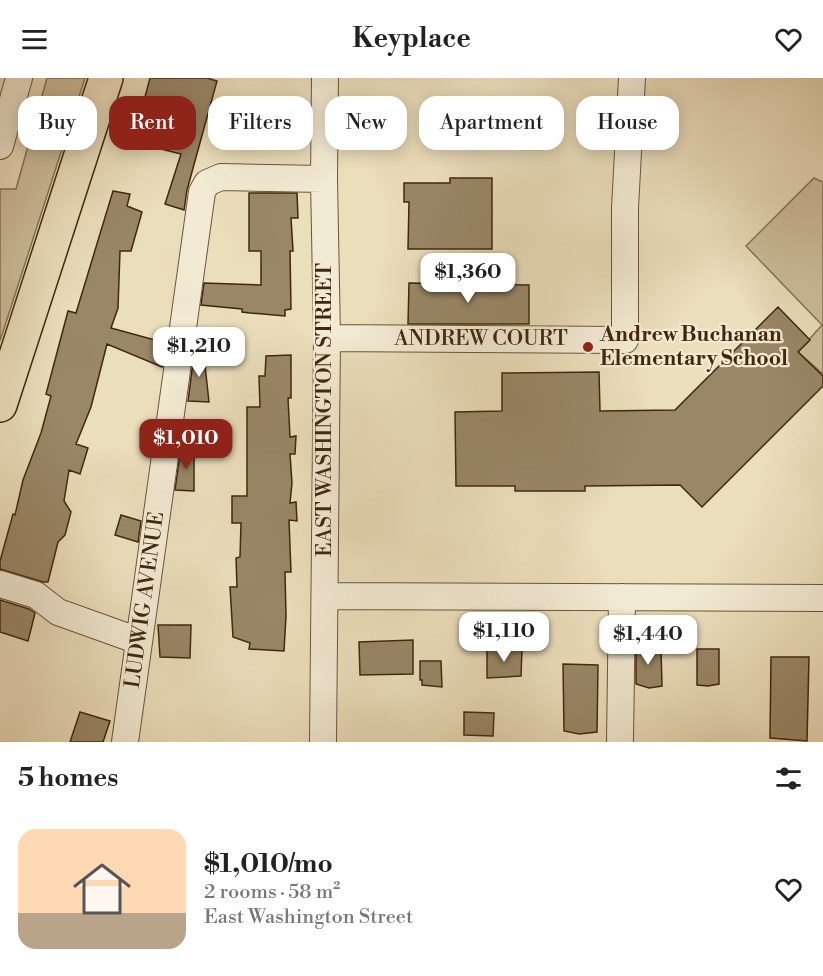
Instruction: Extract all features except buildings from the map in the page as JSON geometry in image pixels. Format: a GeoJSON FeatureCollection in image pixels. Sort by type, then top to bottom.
{"type":"FeatureCollection","features":[{"type":"Feature","properties":{"kind":"highway"},"geometry":{"type":"LineString","coordinates":[[0,405],[106,78]]}},
{"type":"Feature","properties":{"kind":"street"},"geometry":{"type":"LineString","coordinates":[[0,146],[19,78]]}},
{"type":"Feature","properties":{"kind":"street","name":"EAST WASHINGTON STREET"},"geometry":{"type":"LineString","coordinates":[[323,742],[327,338],[325,78]]}},
{"type":"Feature","properties":{"kind":"street","name":"ANDREW COURT"},"geometry":{"type":"LineString","coordinates":[[327,338],[625,340],[625,208],[632,78]]}},
{"type":"Feature","properties":{"kind":"street","name":"LUDWIG AVENUE"},"geometry":{"type":"LineString","coordinates":[[125,742],[202,192],[207,183],[221,177],[324,180]]}},
{"type":"Feature","properties":{"kind":"street"},"geometry":{"type":"LineString","coordinates":[[0,584],[36,595],[57,612],[139,641]]}},
{"type":"Feature","properties":{"kind":"street"},"geometry":{"type":"LineString","coordinates":[[325,596],[823,598]]}},
{"type":"Feature","properties":{"kind":"street"},"geometry":{"type":"LineString","coordinates":[[620,742],[622,597]]}},
{"type":"Feature","properties":{"kind":"shaded area"},"geometry":{"type":"Polygon","coordinates":[[[47,78],[85,78],[79,96],[42,96],[47,78]]]}},
{"type":"Feature","properties":{"kind":"shaded area"},"geometry":{"type":"Polygon","coordinates":[[[27,150],[62,150],[0,341],[0,189],[16,189],[27,150]]]}},
{"type":"Feature","properties":{"kind":"shaded area"},"geometry":{"type":"Polygon","coordinates":[[[814,178],[823,182],[823,374],[798,352],[822,325],[746,246],[814,178]]]}},
{"type":"Feature","properties":{"kind":"place","name":"Andrew Buchanan Elementary School"},"geometry":{"type":"Point","coordinates":[588,347]}}]}
